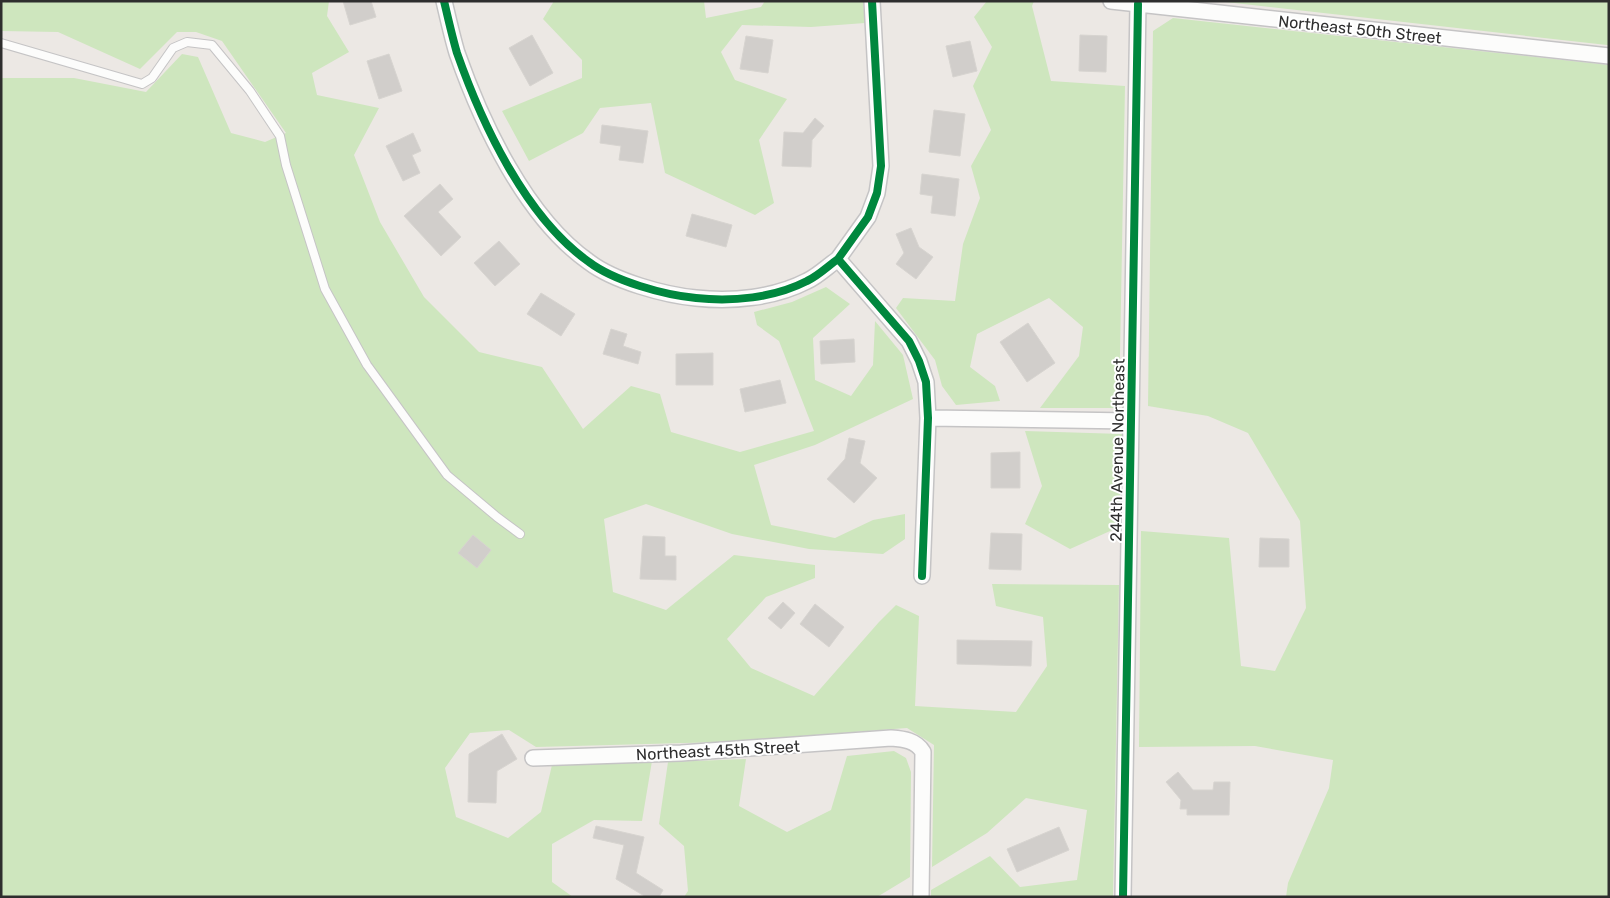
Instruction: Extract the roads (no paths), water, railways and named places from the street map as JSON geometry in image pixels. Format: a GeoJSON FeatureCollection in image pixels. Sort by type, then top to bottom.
{"type":"FeatureCollection","features":[{"type":"Feature","properties":{"kind":"street"},"geometry":{"type":"LineString","coordinates":[[444,1],[457,52],[498,149],[530,202],[564,241],[589,263],[614,276],[656,291],[718,300],[758,296],[787,290],[808,281],[838,259],[868,217],[877,193],[882,166],[872,1]]}},
{"type":"Feature","properties":{"kind":"street","name":"Northeast 50th Street"},"geometry":{"type":"LineString","coordinates":[[1112,1],[1609,56]]}},
{"type":"Feature","properties":{"kind":"street","name":"244th Avenue Northeast"},"geometry":{"type":"LineString","coordinates":[[1123,897],[1138,4]]}},
{"type":"Feature","properties":{"kind":"street"},"geometry":{"type":"LineString","coordinates":[[838,259],[909,341],[919,361],[926,382],[928,418],[922,576]]}},
{"type":"Feature","properties":{"kind":"street"},"geometry":{"type":"LineString","coordinates":[[928,418],[1131,422]]}},
{"type":"Feature","properties":{"kind":"street","name":"Northeast 45th Street"},"geometry":{"type":"LineString","coordinates":[[533,758],[681,753],[891,738],[902,739],[916,744],[923,752],[921,897]]}},
{"type":"Feature","properties":{"kind":"lane"},"geometry":{"type":"LineString","coordinates":[[1,43],[142,84],[152,78],[173,48],[187,42],[212,45],[250,91],[280,136],[286,165],[325,289],[367,365],[447,475],[520,534]]}}]}
